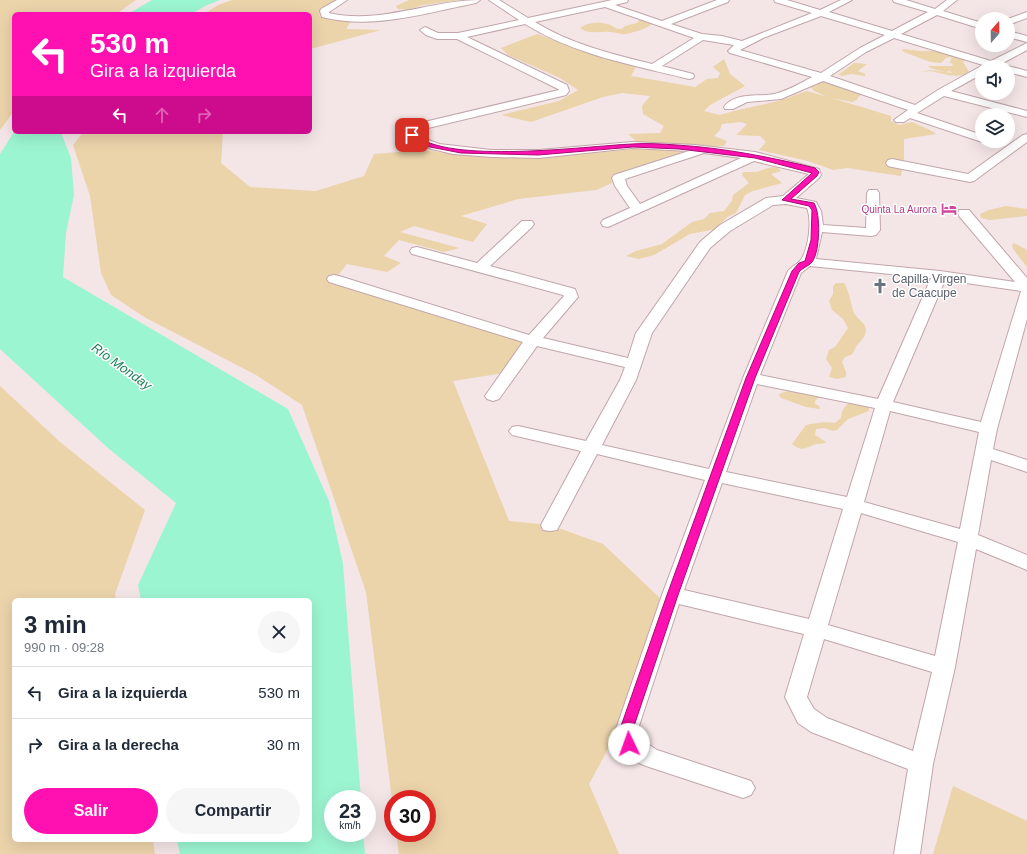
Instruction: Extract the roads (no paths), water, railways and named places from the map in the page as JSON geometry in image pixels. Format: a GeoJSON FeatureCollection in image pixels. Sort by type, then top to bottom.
{"type":"FeatureCollection","features":[{"type":"Feature","properties":{"kind":"street"},"geometry":{"type":"LineString","coordinates":[[343,0],[324,11],[325,14],[341,19],[377,18],[418,12],[476,0]]}},
{"type":"Feature","properties":{"kind":"street"},"geometry":{"type":"LineString","coordinates":[[493,0],[540,30],[572,45],[603,56],[689,76]]}},
{"type":"Feature","properties":{"kind":"street"},"geometry":{"type":"LineString","coordinates":[[425,30],[433,36],[438,37],[458,36],[528,22],[621,0]]}},
{"type":"Feature","properties":{"kind":"street"},"geometry":{"type":"LineString","coordinates":[[662,24],[725,0]]}},
{"type":"Feature","properties":{"kind":"street"},"geometry":{"type":"LineString","coordinates":[[778,0],[975,62]]}},
{"type":"Feature","properties":{"kind":"street"},"geometry":{"type":"LineString","coordinates":[[848,0],[822,13],[743,44],[733,51],[822,77],[909,114],[975,137]]}},
{"type":"Feature","properties":{"kind":"street"},"geometry":{"type":"LineString","coordinates":[[897,0],[975,24]]}},
{"type":"Feature","properties":{"kind":"street"},"geometry":{"type":"LineString","coordinates":[[729,107],[746,99],[777,98],[822,77],[863,50],[936,12],[953,0]]}},
{"type":"Feature","properties":{"kind":"street"},"geometry":{"type":"LineString","coordinates":[[604,4],[701,37],[718,38],[743,44]]}},
{"type":"Feature","properties":{"kind":"street"},"geometry":{"type":"LineString","coordinates":[[1015,19],[1027,15]]}},
{"type":"Feature","properties":{"kind":"street"},"geometry":{"type":"LineString","coordinates":[[458,36],[563,87],[564,91],[562,93],[420,126],[413,130],[412,135],[418,141],[428,145],[461,152],[538,154],[633,145],[679,147],[755,156],[815,172],[815,175],[786,200]]}},
{"type":"Feature","properties":{"kind":"street"},"geometry":{"type":"LineString","coordinates":[[1015,36],[1026,40]]}},
{"type":"Feature","properties":{"kind":"street"},"geometry":{"type":"LineString","coordinates":[[654,67],[701,37]]}},
{"type":"Feature","properties":{"kind":"street"},"geometry":{"type":"LineString","coordinates":[[999,60],[1026,40]]}},
{"type":"Feature","properties":{"kind":"street"},"geometry":{"type":"LineString","coordinates":[[1015,71],[1027,74]]}},
{"type":"Feature","properties":{"kind":"street"},"geometry":{"type":"LineString","coordinates":[[909,114],[942,92],[975,75]]}},
{"type":"Feature","properties":{"kind":"street"},"geometry":{"type":"LineString","coordinates":[[942,92],[1027,114]]}},
{"type":"Feature","properties":{"kind":"street"},"geometry":{"type":"LineString","coordinates":[[892,163],[970,178],[1027,137]]}},
{"type":"Feature","properties":{"kind":"street"},"geometry":{"type":"LineString","coordinates":[[636,209],[621,186],[618,178],[620,176],[707,150]]}},
{"type":"Feature","properties":{"kind":"street"},"geometry":{"type":"LineString","coordinates":[[608,223],[755,156]]}},
{"type":"Feature","properties":{"kind":"street"},"geometry":{"type":"LineString","coordinates":[[816,228],[871,232],[873,230],[873,193]]}},
{"type":"Feature","properties":{"kind":"street"},"geometry":{"type":"LineString","coordinates":[[550,526],[628,380],[632,364],[644,333],[705,245],[726,228],[770,201],[786,200],[812,205],[815,210],[815,240],[808,262]]}},
{"type":"Feature","properties":{"kind":"street"},"geometry":{"type":"LineString","coordinates":[[964,213],[1027,288]]}},
{"type":"Feature","properties":{"kind":"street"},"geometry":{"type":"LineString","coordinates":[[480,268],[526,224]]}},
{"type":"Feature","properties":{"kind":"street"},"geometry":{"type":"LineString","coordinates":[[417,251],[570,292],[571,297],[533,340],[493,396]]}},
{"type":"Feature","properties":{"kind":"street"},"geometry":{"type":"LineString","coordinates":[[743,788],[648,757],[629,744],[627,729],[672,595],[715,476],[751,378],[795,271],[808,262],[940,275],[1027,288]]}},
{"type":"Feature","properties":{"kind":"street"},"geometry":{"type":"LineString","coordinates":[[921,764],[819,726],[806,716],[796,697],[884,405],[940,275]]}},
{"type":"Feature","properties":{"kind":"street"},"geometry":{"type":"LineString","coordinates":[[334,279],[533,340],[632,364]]}},
{"type":"Feature","properties":{"kind":"street"},"geometry":{"type":"LineString","coordinates":[[907,854],[921,764],[944,667],[988,429],[1022,326],[1027,293]]}},
{"type":"Feature","properties":{"kind":"street"},"geometry":{"type":"LineString","coordinates":[[751,378],[884,405],[988,429]]}},
{"type":"Feature","properties":{"kind":"street"},"geometry":{"type":"LineString","coordinates":[[518,431],[715,476],[854,505],[968,538],[1027,563]]}},
{"type":"Feature","properties":{"kind":"street"},"geometry":{"type":"LineString","coordinates":[[984,452],[1027,466]]}},
{"type":"Feature","properties":{"kind":"street"},"geometry":{"type":"LineString","coordinates":[[672,595],[816,629],[944,667]]}},
{"type":"Feature","properties":{"kind":"water"},"geometry":{"type":"Polygon","coordinates":[[[152,0],[220,0],[194,12],[131,12],[152,0]]]}},
{"type":"Feature","properties":{"kind":"water","name":"Río Monday"},"geometry":{"type":"Polygon","coordinates":[[[13,134],[63,134],[71,158],[74,195],[66,233],[63,277],[288,409],[329,501],[343,564],[360,790],[324,790],[324,842],[364,842],[365,854],[180,854],[177,842],[312,842],[312,598],[141,598],[138,585],[176,503],[108,448],[0,349],[0,154],[13,134]]]}},
{"type":"Feature","properties":{"kind":"place","name":"Quinta La Aurora"},"geometry":{"type":"Point","coordinates":[949,209]}},
{"type":"Feature","properties":{"kind":"place","name":"Capilla Virgen de Caacupe"},"geometry":{"type":"Point","coordinates":[880,286]}}]}
